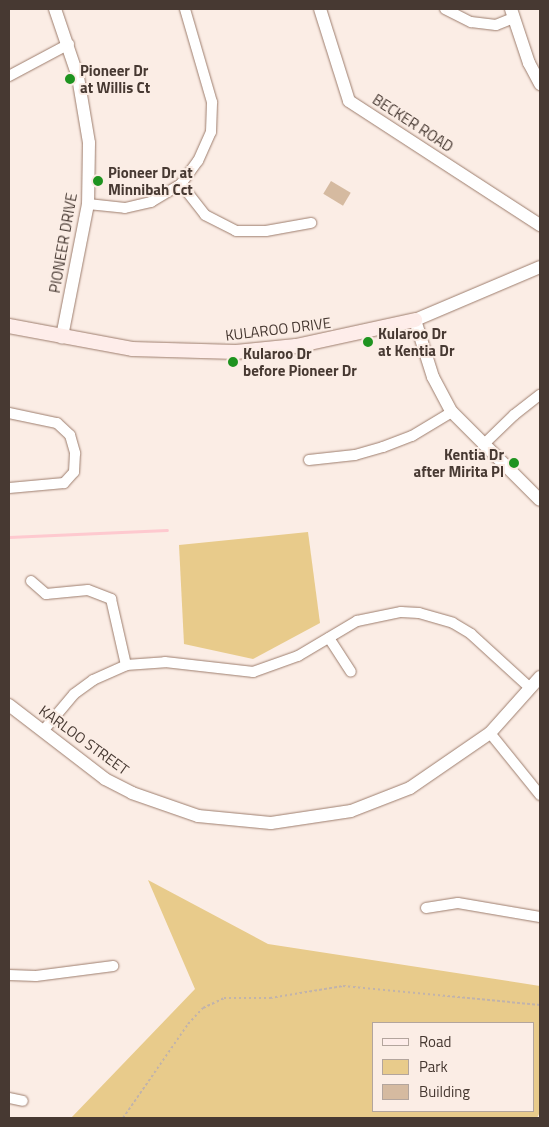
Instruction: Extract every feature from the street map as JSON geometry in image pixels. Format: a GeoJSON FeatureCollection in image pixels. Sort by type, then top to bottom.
{"type":"FeatureCollection","features":[{"type":"Feature","properties":{"kind":"main road","name":"KULAROO DRIVE"},"geometry":{"type":"LineString","coordinates":[[9,326],[132,348],[236,352],[296,346],[415,320]]}},
{"type":"Feature","properties":{"kind":"street","name":"PIONEER DRIVE"},"geometry":{"type":"LineString","coordinates":[[55,9],[69,44],[89,143],[88,204],[62,337]]}},
{"type":"Feature","properties":{"kind":"street"},"geometry":{"type":"LineString","coordinates":[[88,204],[125,208],[151,202],[181,184],[198,161],[211,124],[212,102],[185,9]]}},
{"type":"Feature","properties":{"kind":"street","name":"BECKER ROAD"},"geometry":{"type":"LineString","coordinates":[[320,9],[349,101],[540,225]]}},
{"type":"Feature","properties":{"kind":"street"},"geometry":{"type":"LineString","coordinates":[[445,9],[471,22],[496,26],[512,14],[529,63],[540,84]]}},
{"type":"Feature","properties":{"kind":"street"},"geometry":{"type":"LineString","coordinates":[[9,76],[69,44]]}},
{"type":"Feature","properties":{"kind":"street"},"geometry":{"type":"LineString","coordinates":[[181,184],[204,214],[236,231],[266,231],[311,223]]}},
{"type":"Feature","properties":{"kind":"street","name":"KULAROO DRIVE"},"geometry":{"type":"LineString","coordinates":[[415,320],[540,268]]}},
{"type":"Feature","properties":{"kind":"street"},"geometry":{"type":"LineString","coordinates":[[415,320],[434,377],[452,412],[540,500]]}},
{"type":"Feature","properties":{"kind":"street"},"geometry":{"type":"LineString","coordinates":[[483,445],[514,415],[540,395]]}},
{"type":"Feature","properties":{"kind":"street"},"geometry":{"type":"LineString","coordinates":[[309,460],[355,455],[383,447],[412,436],[452,412]]}},
{"type":"Feature","properties":{"kind":"street"},"geometry":{"type":"LineString","coordinates":[[9,414],[57,423],[70,435],[75,453],[74,472],[64,483],[9,488]]}},
{"type":"Feature","properties":{"kind":"street"},"geometry":{"type":"LineString","coordinates":[[31,581],[46,594],[88,590],[111,599],[126,665]]}},
{"type":"Feature","properties":{"kind":"street"},"geometry":{"type":"LineString","coordinates":[[42,731],[74,694],[93,680],[126,665],[165,662],[253,672],[279,664],[357,621],[381,613],[401,612],[438,617],[471,634],[529,688]]}},
{"type":"Feature","properties":{"kind":"street"},"geometry":{"type":"LineString","coordinates":[[329,638],[351,672]]}},
{"type":"Feature","properties":{"kind":"street","name":"KARLOO STREET"},"geometry":{"type":"LineString","coordinates":[[9,705],[105,778],[162,805],[207,817],[271,824],[322,818],[378,801],[437,772],[490,733],[540,677]]}},
{"type":"Feature","properties":{"kind":"street"},"geometry":{"type":"LineString","coordinates":[[490,733],[540,795]]}},
{"type":"Feature","properties":{"kind":"street"},"geometry":{"type":"LineString","coordinates":[[426,908],[458,903],[540,917]]}},
{"type":"Feature","properties":{"kind":"street"},"geometry":{"type":"LineString","coordinates":[[9,975],[36,976],[113,966]]}},
{"type":"Feature","properties":{"kind":"street"},"geometry":{"type":"LineString","coordinates":[[9,1098],[23,1101]]}},
{"type":"Feature","properties":{"kind":"path"},"geometry":{"type":"LineString","coordinates":[[124,1118],[188,1024],[203,1008],[224,998],[270,998],[343,986],[540,1005]]}},
{"type":"Feature","properties":{"kind":"green space"},"geometry":{"type":"Polygon","coordinates":[[[308,532],[320,623],[253,659],[184,644],[179,545],[308,532]]]}},
{"type":"Feature","properties":{"kind":"green space"},"geometry":{"type":"Polygon","coordinates":[[[148,880],[268,944],[540,986],[540,1112],[537,1118],[71,1118],[195,989],[148,880]]]}},
{"type":"Feature","properties":{"kind":"building"},"geometry":{"type":"Polygon","coordinates":[[[331,181],[351,193],[343,206],[323,194],[331,181]]]}},
{"type":"Feature","properties":{"kind":"waterway"},"geometry":{"type":"LineString","coordinates":[[9,537],[167,530]]}},
{"type":"Feature","properties":{"kind":"place","name":"Pioneer Dr at Willis Ct"},"geometry":{"type":"Point","coordinates":[70,79]}},
{"type":"Feature","properties":{"kind":"place","name":"Pioneer Dr at Minnibah Cct"},"geometry":{"type":"Point","coordinates":[98,181]}},
{"type":"Feature","properties":{"kind":"place","name":"Kularoo Dr at Kentia Dr"},"geometry":{"type":"Point","coordinates":[368,342]}},
{"type":"Feature","properties":{"kind":"place","name":"Kularoo Dr before Pioneer Dr"},"geometry":{"type":"Point","coordinates":[233,362]}},
{"type":"Feature","properties":{"kind":"place","name":"Kentia Dr after Mirita Pl"},"geometry":{"type":"Point","coordinates":[514,463]}}]}
